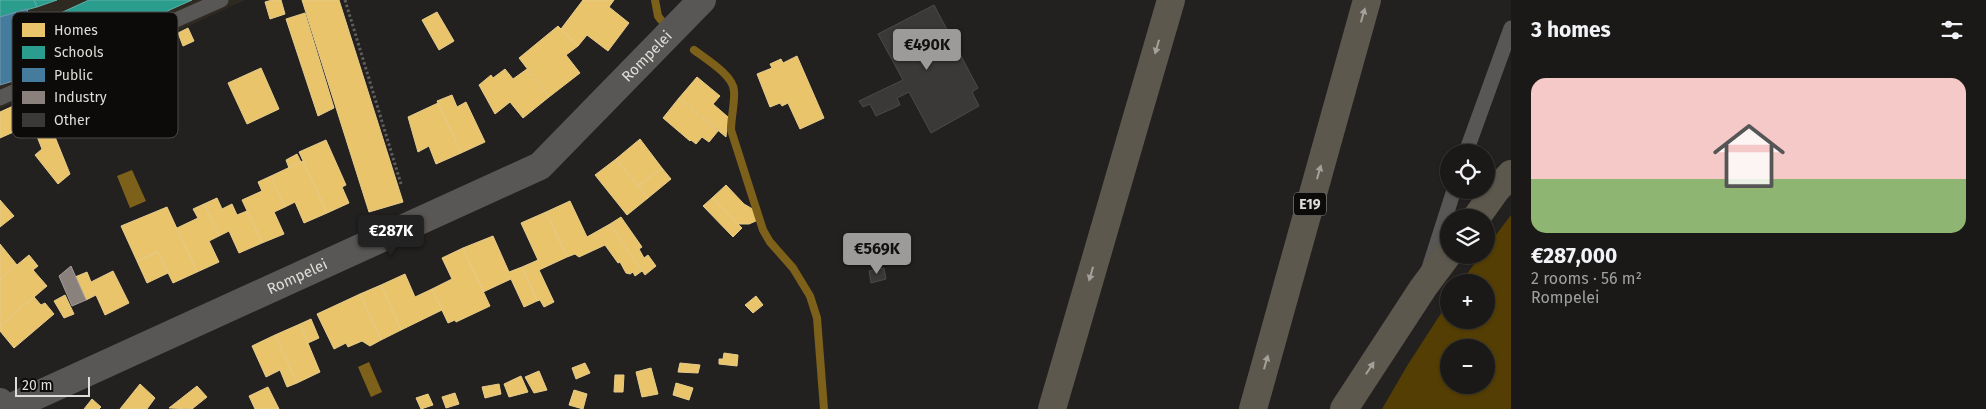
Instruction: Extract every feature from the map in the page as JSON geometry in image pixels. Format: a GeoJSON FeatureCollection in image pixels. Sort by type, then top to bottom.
{"type":"FeatureCollection","features":[{"type":"Feature","properties":{"kind":"highway"},"geometry":{"type":"LineString","coordinates":[[1052,409],[1171,0]]}},
{"type":"Feature","properties":{"kind":"highway","name":"E19"},"geometry":{"type":"LineString","coordinates":[[1253,409],[1367,0]]}},
{"type":"Feature","properties":{"kind":"highway"},"geometry":{"type":"LineString","coordinates":[[1482,209],[1496,190],[1511,174]]}},
{"type":"Feature","properties":{"kind":"highway"},"geometry":{"type":"LineString","coordinates":[[1344,409],[1441,264]]}},
{"type":"Feature","properties":{"kind":"street","name":"Rompelei"},"geometry":{"type":"LineString","coordinates":[[6,409],[540,166],[702,0]]}},
{"type":"Feature","properties":{"kind":"street"},"geometry":{"type":"LineString","coordinates":[[0,402],[6,409]]}},
{"type":"Feature","properties":{"kind":"lane"},"geometry":{"type":"LineString","coordinates":[[178,19],[221,0]]}},
{"type":"Feature","properties":{"kind":"lane"},"geometry":{"type":"LineString","coordinates":[[1469,144],[1511,28]]}},
{"type":"Feature","properties":{"kind":"lane"},"geometry":{"type":"LineString","coordinates":[[0,98],[12,93]]}},
{"type":"Feature","properties":{"kind":"lane"},"geometry":{"type":"LineString","coordinates":[[1423,288],[1451,199]]}},
{"type":"Feature","properties":{"kind":"path"},"geometry":{"type":"LineString","coordinates":[[345,0],[401,184]]}},
{"type":"Feature","properties":{"kind":"shaded area"},"geometry":{"type":"Polygon","coordinates":[[[0,0],[245,0],[178,31],[178,12],[12,12],[12,104],[0,108],[0,0]]]}},
{"type":"Feature","properties":{"kind":"shaded area"},"geometry":{"type":"Polygon","coordinates":[[[132,170],[146,201],[130,208],[117,176],[132,170]]]}},
{"type":"Feature","properties":{"kind":"shaded area"},"geometry":{"type":"Polygon","coordinates":[[[1511,215],[1511,409],[1382,409],[1440,315],[1440,329],[1495,329],[1495,274],[1467,274],[1474,264],[1495,264],[1495,236],[1511,215]]]}},
{"type":"Feature","properties":{"kind":"shaded area"},"geometry":{"type":"Polygon","coordinates":[[[369,362],[382,392],[371,397],[358,367],[369,362]]]}},
{"type":"Feature","properties":{"kind":"building: Homes"},"geometry":{"type":"Polygon","coordinates":[[[281,0],[285,14],[270,19],[265,2],[281,0]]]}},
{"type":"Feature","properties":{"kind":"building: Homes"},"geometry":{"type":"Polygon","coordinates":[[[302,0],[339,0],[403,202],[369,212],[302,0]]]}},
{"type":"Feature","properties":{"kind":"building: Homes"},"geometry":{"type":"Polygon","coordinates":[[[583,0],[614,0],[609,7],[629,23],[608,51],[587,35],[578,46],[561,29],[583,0]]]}},
{"type":"Feature","properties":{"kind":"building: Homes"},"geometry":{"type":"Polygon","coordinates":[[[437,12],[454,41],[439,50],[422,20],[437,12]]]}},
{"type":"Feature","properties":{"kind":"building: Homes"},"geometry":{"type":"Polygon","coordinates":[[[305,13],[334,108],[318,116],[286,19],[305,13]]]}},
{"type":"Feature","properties":{"kind":"building: Homes"},"geometry":{"type":"Polygon","coordinates":[[[558,26],[578,46],[566,55],[580,73],[549,97],[519,58],[558,26]]]}},
{"type":"Feature","properties":{"kind":"building: Homes"},"geometry":{"type":"Polygon","coordinates":[[[188,28],[194,41],[183,46],[178,33],[188,28]]]}},
{"type":"Feature","properties":{"kind":"building: Homes"},"geometry":{"type":"Polygon","coordinates":[[[797,56],[824,118],[800,129],[788,103],[782,106],[780,103],[770,107],[757,74],[772,68],[770,64],[781,59],[783,63],[797,56]]]}},
{"type":"Feature","properties":{"kind":"building: Homes"},"geometry":{"type":"Polygon","coordinates":[[[261,68],[279,109],[247,124],[228,83],[261,68]]]}},
{"type":"Feature","properties":{"kind":"building: Homes"},"geometry":{"type":"Polygon","coordinates":[[[505,69],[513,79],[527,69],[549,97],[523,118],[510,102],[495,114],[479,85],[491,75],[493,78],[505,69]]]}},
{"type":"Feature","properties":{"kind":"building: Homes"},"geometry":{"type":"Polygon","coordinates":[[[697,77],[720,96],[713,104],[728,117],[726,137],[679,98],[697,77]]]}},
{"type":"Feature","properties":{"kind":"building: Homes"},"geometry":{"type":"Polygon","coordinates":[[[452,95],[457,107],[466,102],[485,142],[461,153],[437,101],[452,95]]]}},
{"type":"Feature","properties":{"kind":"building: Homes"},"geometry":{"type":"Polygon","coordinates":[[[679,98],[718,131],[709,142],[702,137],[696,144],[690,141],[663,118],[679,98]]]}},
{"type":"Feature","properties":{"kind":"building: Homes"},"geometry":{"type":"Polygon","coordinates":[[[438,103],[461,153],[436,164],[429,146],[418,152],[408,117],[438,103]]]}},
{"type":"Feature","properties":{"kind":"building: Homes"},"geometry":{"type":"Polygon","coordinates":[[[12,107],[12,133],[0,138],[0,112],[12,107]]]}},
{"type":"Feature","properties":{"kind":"building: Homes"},"geometry":{"type":"Polygon","coordinates":[[[38,138],[55,138],[70,174],[58,184],[35,155],[42,149],[38,138]]]}},
{"type":"Feature","properties":{"kind":"building: Homes"},"geometry":{"type":"Polygon","coordinates":[[[640,139],[662,168],[638,186],[616,159],[640,139]]]}},
{"type":"Feature","properties":{"kind":"building: Homes"},"geometry":{"type":"Polygon","coordinates":[[[326,140],[346,185],[342,187],[349,203],[327,213],[299,152],[326,140]]]}},
{"type":"Feature","properties":{"kind":"building: Homes"},"geometry":{"type":"Polygon","coordinates":[[[297,154],[301,162],[289,168],[286,160],[297,154]]]}},
{"type":"Feature","properties":{"kind":"building: Homes"},"geometry":{"type":"Polygon","coordinates":[[[616,159],[648,198],[627,215],[595,175],[616,159]]]}},
{"type":"Feature","properties":{"kind":"building: Homes"},"geometry":{"type":"Polygon","coordinates":[[[303,161],[327,213],[304,223],[295,202],[285,207],[271,176],[303,161]]]}},
{"type":"Feature","properties":{"kind":"building: Homes"},"geometry":{"type":"Polygon","coordinates":[[[662,168],[671,179],[648,198],[638,186],[662,168]]]}},
{"type":"Feature","properties":{"kind":"building: Homes"},"geometry":{"type":"Polygon","coordinates":[[[271,176],[285,207],[274,212],[284,234],[262,243],[242,200],[262,191],[258,182],[271,176]]]}},
{"type":"Feature","properties":{"kind":"building: Homes"},"geometry":{"type":"Polygon","coordinates":[[[726,185],[744,204],[756,211],[758,220],[749,224],[738,224],[712,198],[726,185]]]}},
{"type":"Feature","properties":{"kind":"building: Homes"},"geometry":{"type":"Polygon","coordinates":[[[217,198],[222,209],[232,204],[237,215],[247,211],[262,243],[239,253],[229,231],[219,236],[204,204],[217,198]]]}},
{"type":"Feature","properties":{"kind":"building: Homes"},"geometry":{"type":"Polygon","coordinates":[[[712,198],[742,228],[733,237],[703,206],[712,198]]]}},
{"type":"Feature","properties":{"kind":"building: Homes"},"geometry":{"type":"Polygon","coordinates":[[[0,200],[14,216],[0,227],[0,200]]]}},
{"type":"Feature","properties":{"kind":"building: Homes"},"geometry":{"type":"Polygon","coordinates":[[[570,201],[587,237],[610,224],[642,271],[635,276],[633,272],[630,274],[626,273],[620,262],[618,263],[605,245],[579,257],[575,254],[567,257],[546,212],[570,201]]]}},
{"type":"Feature","properties":{"kind":"building: Homes"},"geometry":{"type":"Polygon","coordinates":[[[204,204],[219,236],[209,241],[219,262],[197,272],[177,228],[198,218],[193,209],[204,204]]]}},
{"type":"Feature","properties":{"kind":"building: Homes"},"geometry":{"type":"Polygon","coordinates":[[[167,207],[197,272],[173,283],[158,252],[137,261],[121,226],[167,207]]]}},
{"type":"Feature","properties":{"kind":"building: Homes"},"geometry":{"type":"Polygon","coordinates":[[[546,212],[567,257],[539,270],[554,302],[544,307],[540,300],[537,301],[522,267],[538,260],[521,223],[546,212]]]}},
{"type":"Feature","properties":{"kind":"building: Homes"},"geometry":{"type":"Polygon","coordinates":[[[621,217],[642,247],[639,249],[644,258],[648,255],[656,266],[645,275],[610,224],[621,217]]]}},
{"type":"Feature","properties":{"kind":"building: Homes"},"geometry":{"type":"Polygon","coordinates":[[[493,236],[509,272],[522,267],[537,301],[524,307],[511,279],[483,292],[463,248],[493,236]]]}},
{"type":"Feature","properties":{"kind":"building: Homes"},"geometry":{"type":"Polygon","coordinates":[[[0,244],[17,265],[0,279],[0,244]]]}},
{"type":"Feature","properties":{"kind":"building: Homes"},"geometry":{"type":"Polygon","coordinates":[[[463,248],[490,306],[456,322],[455,320],[448,323],[432,289],[452,279],[442,258],[463,248]]]}},
{"type":"Feature","properties":{"kind":"building: Homes"},"geometry":{"type":"Polygon","coordinates":[[[158,252],[168,273],[147,283],[137,261],[158,252]]]}},
{"type":"Feature","properties":{"kind":"building: Homes"},"geometry":{"type":"Polygon","coordinates":[[[29,255],[38,266],[33,270],[47,286],[0,326],[0,279],[29,255]]]}},
{"type":"Feature","properties":{"kind":"building: Homes"},"geometry":{"type":"Polygon","coordinates":[[[113,271],[129,303],[105,315],[96,295],[86,300],[75,277],[87,272],[91,282],[113,271]]]}},
{"type":"Feature","properties":{"kind":"building: Homes"},"geometry":{"type":"Polygon","coordinates":[[[405,274],[415,297],[432,289],[442,310],[401,330],[381,285],[405,274]]]}},
{"type":"Feature","properties":{"kind":"building: Homes"},"geometry":{"type":"Polygon","coordinates":[[[381,285],[401,330],[381,340],[360,294],[381,285]]]}},
{"type":"Feature","properties":{"kind":"building: Homes"},"geometry":{"type":"Polygon","coordinates":[[[360,294],[381,340],[370,346],[362,341],[348,347],[346,343],[334,349],[317,314],[360,294]]]}},
{"type":"Feature","properties":{"kind":"building: Homes"},"geometry":{"type":"Polygon","coordinates":[[[65,295],[74,314],[64,318],[54,301],[65,295]]]}},
{"type":"Feature","properties":{"kind":"building: Homes"},"geometry":{"type":"Polygon","coordinates":[[[756,296],[763,305],[753,313],[745,305],[756,296]]]}},
{"type":"Feature","properties":{"kind":"building: Homes"},"geometry":{"type":"Polygon","coordinates":[[[34,297],[41,305],[45,303],[54,314],[14,348],[0,331],[0,326],[34,297]]]}},
{"type":"Feature","properties":{"kind":"building: Homes"},"geometry":{"type":"Polygon","coordinates":[[[311,319],[319,338],[308,343],[300,324],[311,319]]]}},
{"type":"Feature","properties":{"kind":"building: Homes"},"geometry":{"type":"Polygon","coordinates":[[[300,324],[320,372],[297,383],[275,335],[300,324]]]}},
{"type":"Feature","properties":{"kind":"building: Homes"},"geometry":{"type":"Polygon","coordinates":[[[275,335],[297,383],[287,387],[280,370],[266,377],[252,346],[275,335]]]}},
{"type":"Feature","properties":{"kind":"building: Homes"},"geometry":{"type":"Polygon","coordinates":[[[724,353],[738,355],[737,366],[719,364],[719,359],[723,359],[724,353]]]}},
{"type":"Feature","properties":{"kind":"building: Homes"},"geometry":{"type":"Polygon","coordinates":[[[585,363],[590,373],[576,379],[572,368],[585,363]]]}},
{"type":"Feature","properties":{"kind":"building: Homes"},"geometry":{"type":"Polygon","coordinates":[[[680,363],[700,365],[698,373],[678,372],[680,363]]]}},
{"type":"Feature","properties":{"kind":"building: Homes"},"geometry":{"type":"Polygon","coordinates":[[[651,368],[658,394],[642,397],[636,372],[651,368]]]}},
{"type":"Feature","properties":{"kind":"building: Homes"},"geometry":{"type":"Polygon","coordinates":[[[539,371],[547,390],[534,393],[525,377],[539,371]]]}},
{"type":"Feature","properties":{"kind":"building: Homes"},"geometry":{"type":"Polygon","coordinates":[[[615,375],[624,375],[623,392],[614,392],[615,375]]]}},
{"type":"Feature","properties":{"kind":"building: Homes"},"geometry":{"type":"Polygon","coordinates":[[[521,376],[528,392],[509,397],[504,384],[521,376]]]}},
{"type":"Feature","properties":{"kind":"building: Homes"},"geometry":{"type":"Polygon","coordinates":[[[676,383],[693,388],[689,400],[673,395],[676,383]]]}},
{"type":"Feature","properties":{"kind":"building: Homes"},"geometry":{"type":"Polygon","coordinates":[[[140,384],[155,398],[147,409],[120,409],[140,384]]]}},
{"type":"Feature","properties":{"kind":"building: Homes"},"geometry":{"type":"Polygon","coordinates":[[[499,384],[501,394],[485,398],[482,387],[499,384]]]}},
{"type":"Feature","properties":{"kind":"building: Homes"},"geometry":{"type":"Polygon","coordinates":[[[197,386],[207,397],[192,409],[169,408],[197,386]]]}},
{"type":"Feature","properties":{"kind":"building: Homes"},"geometry":{"type":"Polygon","coordinates":[[[268,387],[279,409],[255,409],[249,396],[268,387]]]}},
{"type":"Feature","properties":{"kind":"building: Homes"},"geometry":{"type":"Polygon","coordinates":[[[574,390],[587,394],[583,409],[569,405],[574,390]]]}},
{"type":"Feature","properties":{"kind":"building: Homes"},"geometry":{"type":"Polygon","coordinates":[[[455,393],[459,404],[446,408],[442,397],[455,393]]]}},
{"type":"Feature","properties":{"kind":"building: Homes"},"geometry":{"type":"Polygon","coordinates":[[[428,394],[433,405],[421,409],[416,398],[428,394]]]}},
{"type":"Feature","properties":{"kind":"building: Homes"},"geometry":{"type":"Polygon","coordinates":[[[92,399],[101,407],[99,409],[84,409],[92,399]]]}},
{"type":"Feature","properties":{"kind":"building: Schools"},"geometry":{"type":"Polygon","coordinates":[[[0,0],[34,0],[37,7],[12,12],[12,14],[0,17],[0,0]]]}},
{"type":"Feature","properties":{"kind":"building: Schools"},"geometry":{"type":"Polygon","coordinates":[[[34,0],[57,0],[37,7],[34,0]]]}},
{"type":"Feature","properties":{"kind":"building: Schools"},"geometry":{"type":"Polygon","coordinates":[[[89,0],[192,0],[165,12],[63,12],[89,0]]]}},
{"type":"Feature","properties":{"kind":"building: Public"},"geometry":{"type":"Polygon","coordinates":[[[27,9],[28,12],[17,12],[27,9]]]}},
{"type":"Feature","properties":{"kind":"building: Public"},"geometry":{"type":"Polygon","coordinates":[[[12,13],[12,81],[0,85],[0,17],[12,13]]]}},
{"type":"Feature","properties":{"kind":"building: Industry"},"geometry":{"type":"Polygon","coordinates":[[[71,266],[86,300],[72,306],[59,276],[71,266]]]}},
{"type":"Feature","properties":{"kind":"building: Other"},"geometry":{"type":"Polygon","coordinates":[[[934,5],[978,88],[972,92],[979,106],[931,133],[909,92],[897,98],[900,105],[876,116],[870,104],[863,107],[859,101],[903,80],[878,34],[934,5]]]}},
{"type":"Feature","properties":{"kind":"building: Other"},"geometry":{"type":"Polygon","coordinates":[[[884,268],[886,279],[871,283],[869,271],[884,268]]]}},
{"type":"Feature","properties":{"kind":"waterway"},"geometry":{"type":"LineString","coordinates":[[655,0],[658,16],[661,20]]}},
{"type":"Feature","properties":{"kind":"waterway"},"geometry":{"type":"LineString","coordinates":[[694,50],[725,74],[733,85],[731,130],[763,230],[770,242],[793,268],[810,296],[817,318],[824,409]]}}]}
